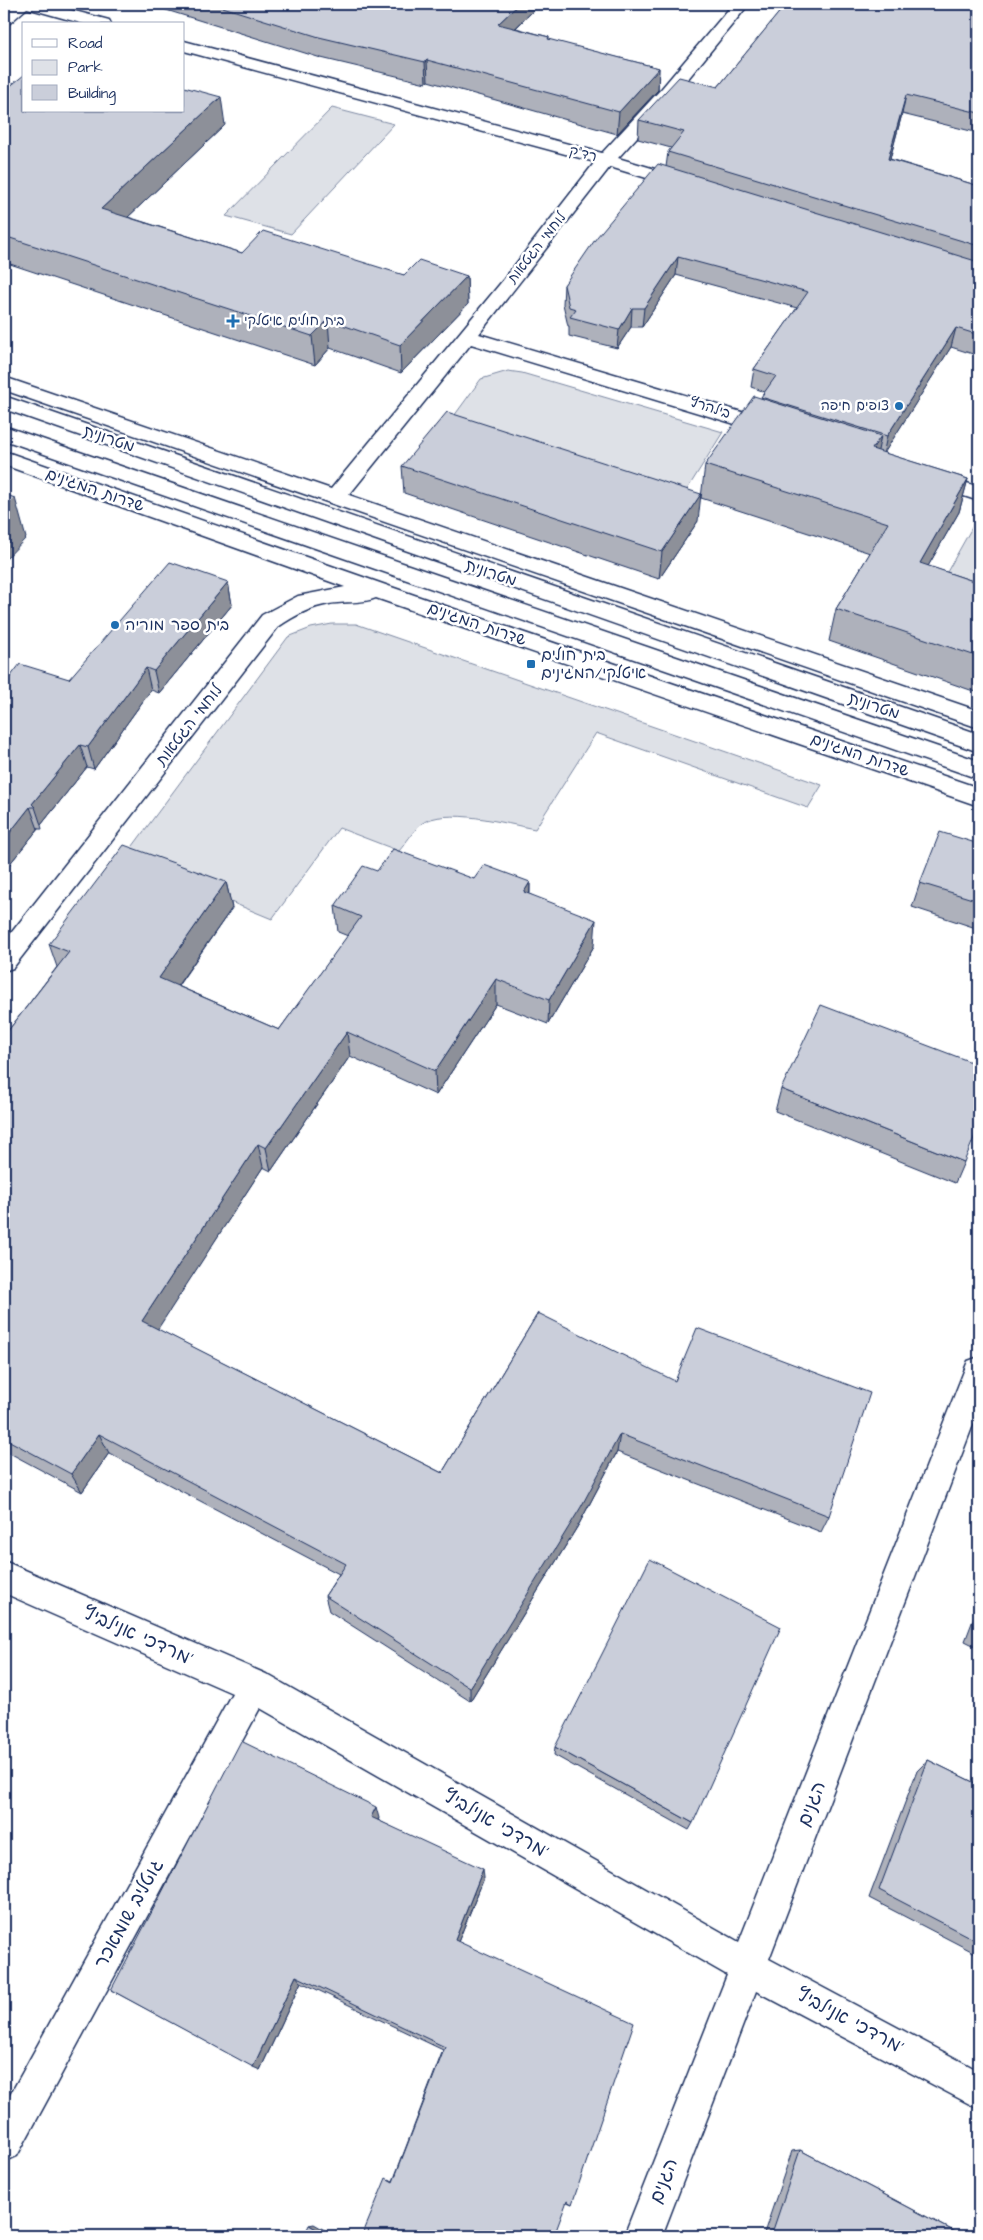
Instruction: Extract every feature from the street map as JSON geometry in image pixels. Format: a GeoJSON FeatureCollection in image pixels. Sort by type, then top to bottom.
{"type":"FeatureCollection","features":[{"type":"Feature","properties":{"kind":"street"},"geometry":{"type":"LineString","coordinates":[[4,18],[22,4]]}},
{"type":"Feature","properties":{"kind":"street"},"geometry":{"type":"LineString","coordinates":[[31,4],[96,22]]}},
{"type":"Feature","properties":{"kind":"street","name":"לוחמי הגטאות"},"geometry":{"type":"LineString","coordinates":[[337,496],[361,464],[467,337],[606,160],[668,92],[741,4]]}},
{"type":"Feature","properties":{"kind":"street","name":"רד\"ק"},"geometry":{"type":"LineString","coordinates":[[185,46],[606,160],[699,188]]}},
{"type":"Feature","properties":{"kind":"street","name":"בילהרץ"},"geometry":{"type":"LineString","coordinates":[[467,337],[673,397],[794,435]]}},
{"type":"Feature","properties":{"kind":"street"},"geometry":{"type":"LineString","coordinates":[[4,382],[979,720]]}},
{"type":"Feature","properties":{"kind":"street","name":"מטרונית"},"geometry":{"type":"LineString","coordinates":[[4,402],[979,743]]}},
{"type":"Feature","properties":{"kind":"street","name":"מטרונית"},"geometry":{"type":"LineString","coordinates":[[4,433],[979,770]]}},
{"type":"Feature","properties":{"kind":"street","name":"שדרות המגינים"},"geometry":{"type":"LineString","coordinates":[[4,458],[429,608],[856,753],[979,797]]}},
{"type":"Feature","properties":{"kind":"street"},"geometry":{"type":"LineString","coordinates":[[914,473],[979,494]]}},
{"type":"Feature","properties":{"kind":"street","name":"לוחמי הגטאות"},"geometry":{"type":"LineString","coordinates":[[4,961],[270,621],[292,606],[328,594],[369,593],[429,608]]}},
{"type":"Feature","properties":{"kind":"street","name":"הגנים"},"geometry":{"type":"LineString","coordinates":[[643,2236],[979,1371]]}},
{"type":"Feature","properties":{"kind":"street","name":"מרדכי אנילביץ'"},"geometry":{"type":"LineString","coordinates":[[4,1577],[254,1686],[748,1967],[979,2091]]}},
{"type":"Feature","properties":{"kind":"street","name":"גוטליב שומאכר"},"geometry":{"type":"LineString","coordinates":[[4,2143],[254,1686]]}},
{"type":"Feature","properties":{"kind":"green space"},"geometry":{"type":"Polygon","coordinates":[[[332,108],[394,124],[291,234],[226,216],[332,108]]]}},
{"type":"Feature","properties":{"kind":"green space"},"geometry":{"type":"Polygon","coordinates":[[[508,371],[522,373],[723,432],[683,496],[446,427],[481,379],[508,371]]]}},
{"type":"Feature","properties":{"kind":"green space"},"geometry":{"type":"Polygon","coordinates":[[[979,515],[979,594],[942,581],[979,515]]]}},
{"type":"Feature","properties":{"kind":"green space"},"geometry":{"type":"Polygon","coordinates":[[[332,624],[356,624],[822,785],[808,808],[596,733],[535,829],[493,820],[445,816],[421,824],[399,851],[339,828],[272,919],[124,858],[288,637],[311,628],[332,624]]]}},
{"type":"Feature","properties":{"kind":"building"},"geometry":{"type":"Polygon","coordinates":[[[213,4],[519,4],[498,24],[659,68],[619,112],[427,60],[425,62],[319,37],[213,4]]]}},
{"type":"Feature","properties":{"kind":"building"},"geometry":{"type":"Polygon","coordinates":[[[786,4],[979,4],[979,113],[906,95],[888,159],[979,186],[979,246],[668,152],[684,132],[639,120],[679,77],[718,87],[786,4]]]}},
{"type":"Feature","properties":{"kind":"building"},"geometry":{"type":"Polygon","coordinates":[[[22,77],[22,112],[185,112],[185,87],[221,97],[101,209],[242,253],[263,231],[404,275],[419,260],[467,276],[400,345],[328,320],[312,336],[4,236],[4,91],[22,77]]]}},
{"type":"Feature","properties":{"kind":"building"},"geometry":{"type":"Polygon","coordinates":[[[658,164],[979,262],[979,335],[956,328],[887,436],[761,397],[776,376],[754,369],[808,292],[678,257],[644,308],[632,308],[619,330],[570,317],[576,309],[569,307],[564,285],[597,237],[658,164]]]}},
{"type":"Feature","properties":{"kind":"building"},"geometry":{"type":"Polygon","coordinates":[[[754,396],[881,436],[872,449],[968,479],[920,563],[979,583],[979,657],[836,609],[888,523],[705,465],[754,396]]]}},
{"type":"Feature","properties":{"kind":"building"},"geometry":{"type":"Polygon","coordinates":[[[447,412],[701,494],[662,552],[402,466],[447,412]]]}},
{"type":"Feature","properties":{"kind":"building"},"geometry":{"type":"Polygon","coordinates":[[[4,494],[15,498],[4,509],[4,494]]]}},
{"type":"Feature","properties":{"kind":"building"},"geometry":{"type":"Polygon","coordinates":[[[170,562],[228,582],[154,671],[146,668],[88,747],[80,745],[32,804],[35,807],[30,807],[4,840],[4,685],[20,664],[69,679],[170,562]]]}},
{"type":"Feature","properties":{"kind":"building"},"geometry":{"type":"Polygon","coordinates":[[[940,832],[979,844],[979,901],[920,883],[940,832]]]}},
{"type":"Feature","properties":{"kind":"building"},"geometry":{"type":"Polygon","coordinates":[[[124,845],[226,882],[159,978],[279,1030],[361,917],[335,906],[363,866],[377,871],[393,849],[474,879],[484,865],[530,882],[524,892],[596,920],[549,1000],[496,979],[435,1071],[347,1032],[266,1148],[258,1144],[142,1321],[442,1473],[538,1313],[675,1381],[697,1328],[870,1393],[829,1516],[620,1434],[581,1507],[470,1688],[325,1596],[346,1564],[99,1434],[71,1474],[4,1438],[4,1036],[69,952],[49,944],[124,845]]]}},
{"type":"Feature","properties":{"kind":"building"},"geometry":{"type":"Polygon","coordinates":[[[821,1005],[979,1065],[979,1126],[964,1162],[781,1089],[821,1005]]]}},
{"type":"Feature","properties":{"kind":"building"},"geometry":{"type":"Polygon","coordinates":[[[650,1559],[781,1627],[693,1823],[555,1747],[650,1559]]]}},
{"type":"Feature","properties":{"kind":"building"},"geometry":{"type":"Polygon","coordinates":[[[241,1741],[376,1807],[371,1817],[483,1869],[455,1940],[634,2023],[572,2204],[567,2201],[554,2236],[362,2236],[386,2178],[393,2182],[445,2047],[296,1976],[253,2067],[111,1990],[241,1741]]]}},
{"type":"Feature","properties":{"kind":"building"},"geometry":{"type":"Polygon","coordinates":[[[928,1760],[979,1785],[979,1942],[879,1890],[928,1760]]]}},
{"type":"Feature","properties":{"kind":"building"},"geometry":{"type":"Polygon","coordinates":[[[800,2150],[963,2236],[771,2236],[800,2150]]]}},
{"type":"Feature","properties":{"kind":"building"},"geometry":{"type":"Polygon","coordinates":[[[309,2225],[328,2236],[304,2236],[309,2225]]]}},
{"type":"Feature","properties":{"kind":"place","name":"בית חולים איטלקי"},"geometry":{"type":"Point","coordinates":[233,321]}},
{"type":"Feature","properties":{"kind":"place","name":"צופים חיפה"},"geometry":{"type":"Point","coordinates":[899,406]}},
{"type":"Feature","properties":{"kind":"place","name":"בית ספר מוריה"},"geometry":{"type":"Point","coordinates":[115,625]}},
{"type":"Feature","properties":{"kind":"place","name":"בית חולים איטלקי/המגינים"},"geometry":{"type":"Point","coordinates":[531,664]}}]}
